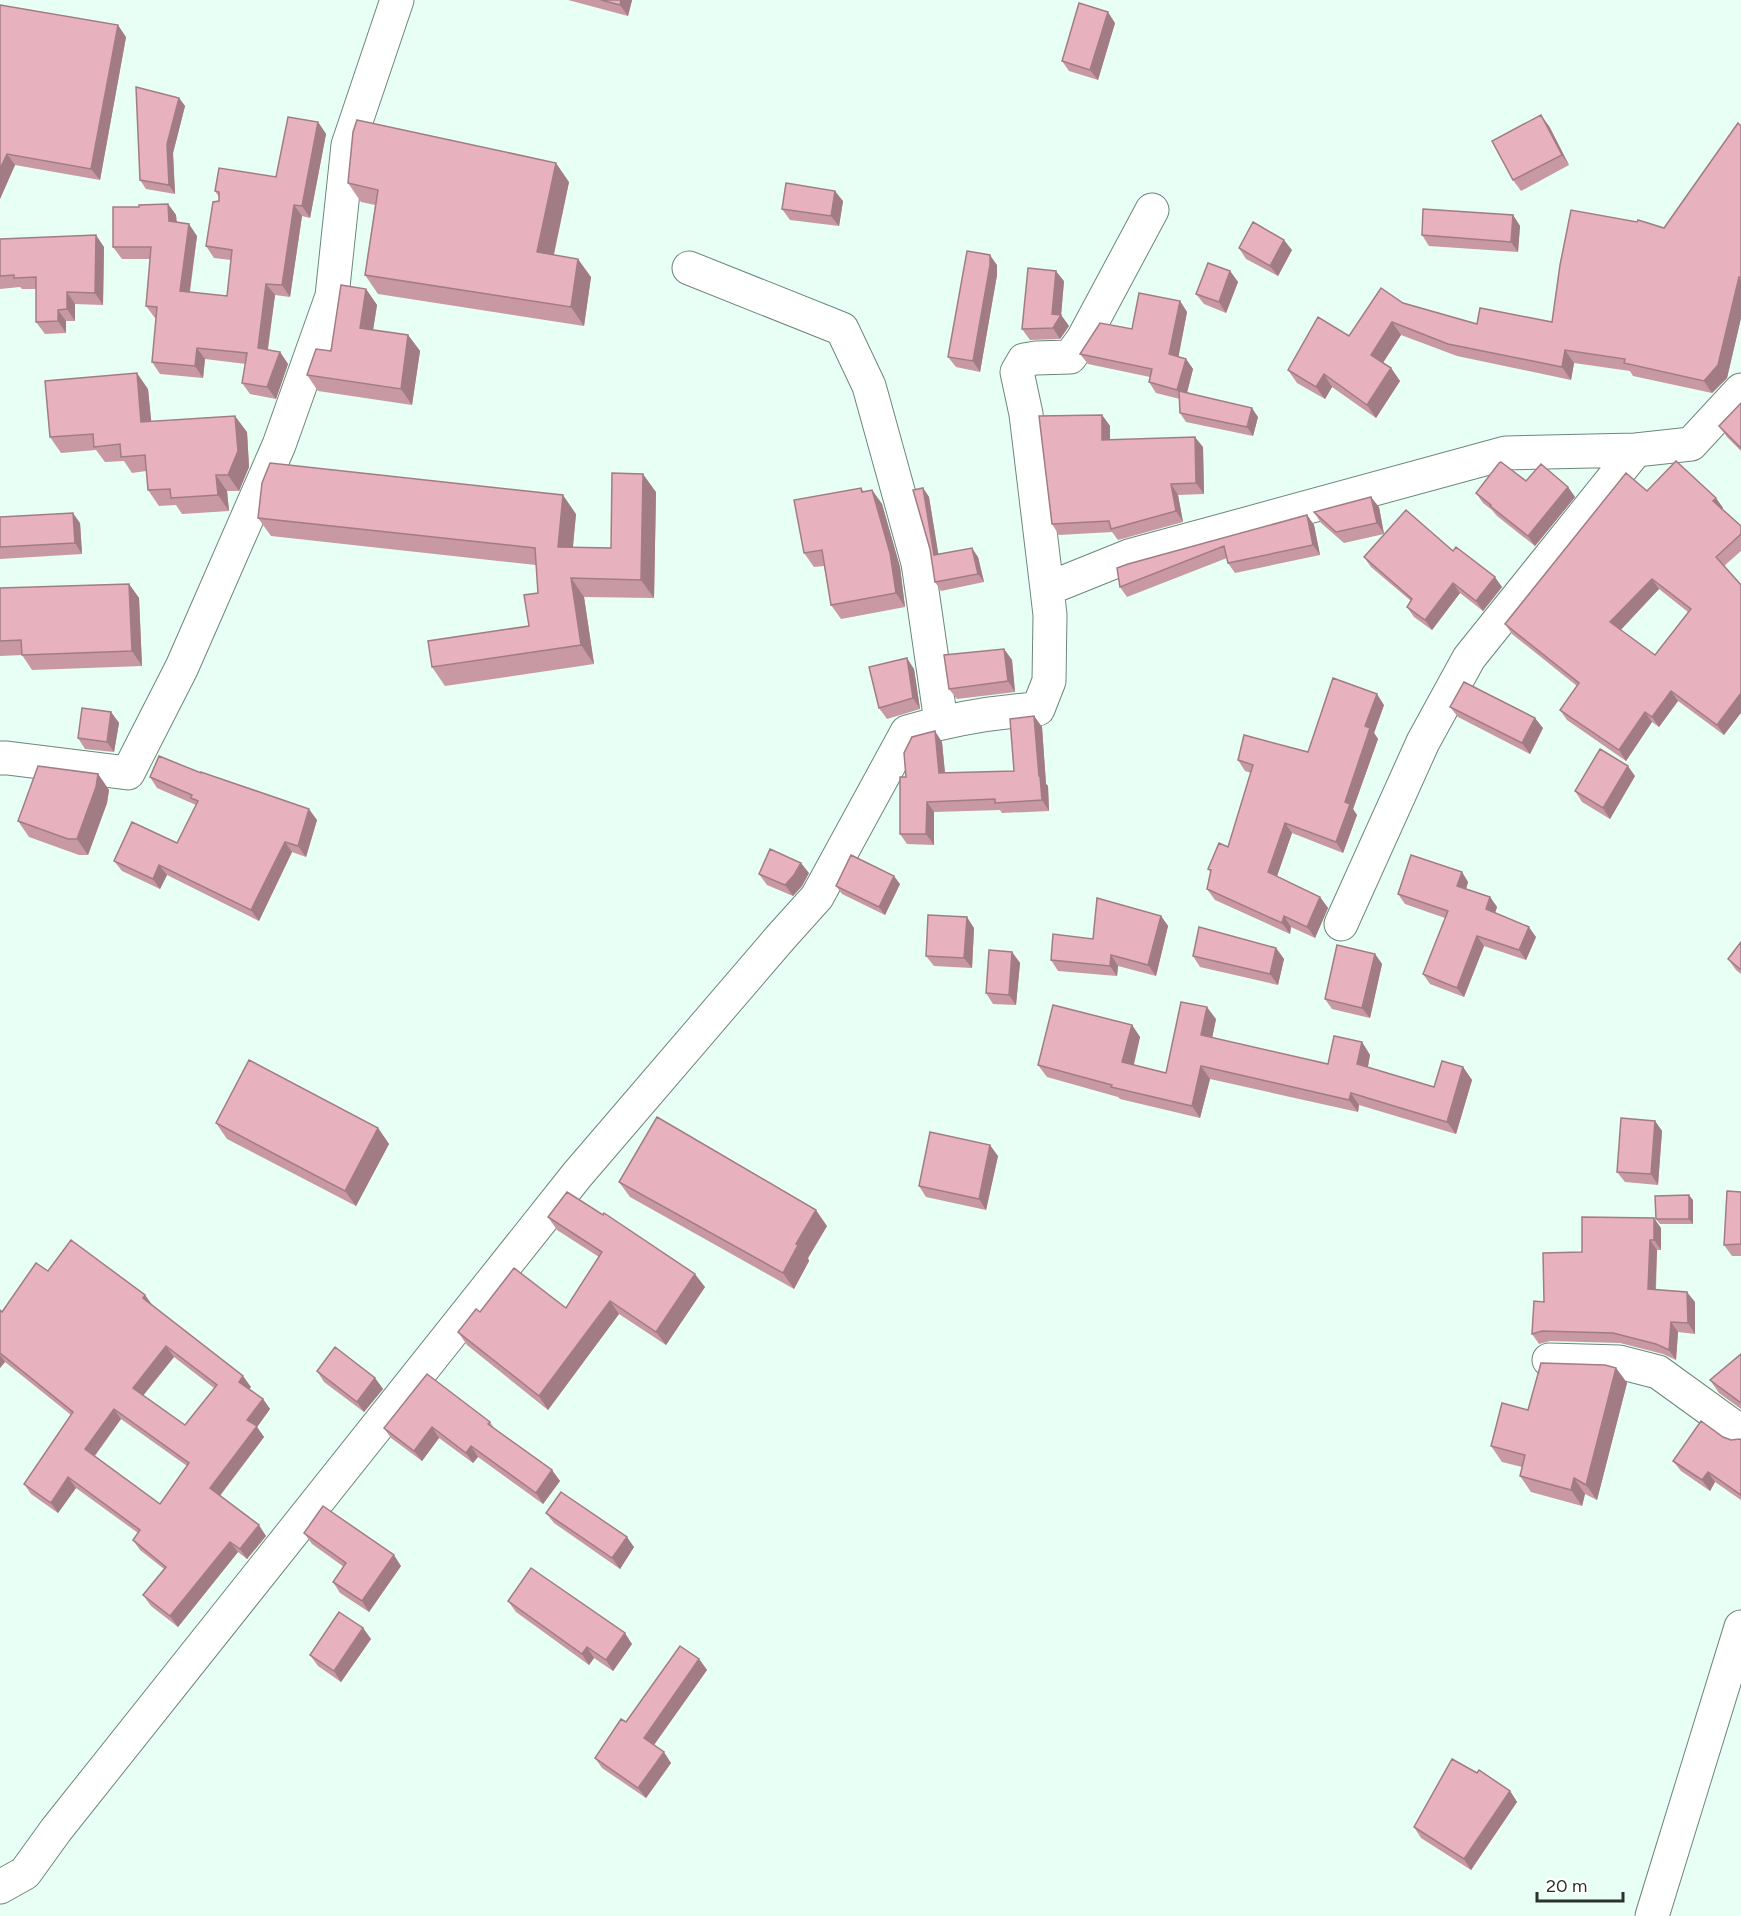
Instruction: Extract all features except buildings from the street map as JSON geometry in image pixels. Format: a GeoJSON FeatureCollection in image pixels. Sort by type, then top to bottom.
{"type":"FeatureCollection","features":[{"type":"Feature","properties":{"kind":"street"},"geometry":{"type":"LineString","coordinates":[[0,758],[128,773],[182,667],[279,445],[332,296],[348,146],[397,0]]}},
{"type":"Feature","properties":{"kind":"street"},"geometry":{"type":"LineString","coordinates":[[0,1887],[25,1873],[56,1830],[577,1175],[817,897],[907,732],[941,722],[997,712],[1038,710],[1049,681],[1050,615],[1026,414],[1017,372],[1024,360],[1070,357],[1083,339],[1152,210]]}},
{"type":"Feature","properties":{"kind":"street"},"geometry":{"type":"LineString","coordinates":[[689,268],[842,329],[869,386],[918,563],[941,722]]}},
{"type":"Feature","properties":{"kind":"street"},"geometry":{"type":"LineString","coordinates":[[1047,589],[1129,556],[1506,453],[1636,450],[1691,444],[1741,390]]}},
{"type":"Feature","properties":{"kind":"street"},"geometry":{"type":"LineString","coordinates":[[1341,924],[1423,742],[1469,658],[1636,450]]}},
{"type":"Feature","properties":{"kind":"street"},"geometry":{"type":"LineString","coordinates":[[1549,1360],[1619,1362],[1658,1372],[1741,1432]]}},
{"type":"Feature","properties":{"kind":"street"},"geometry":{"type":"LineString","coordinates":[[1652,1916],[1741,1627]]}}]}
